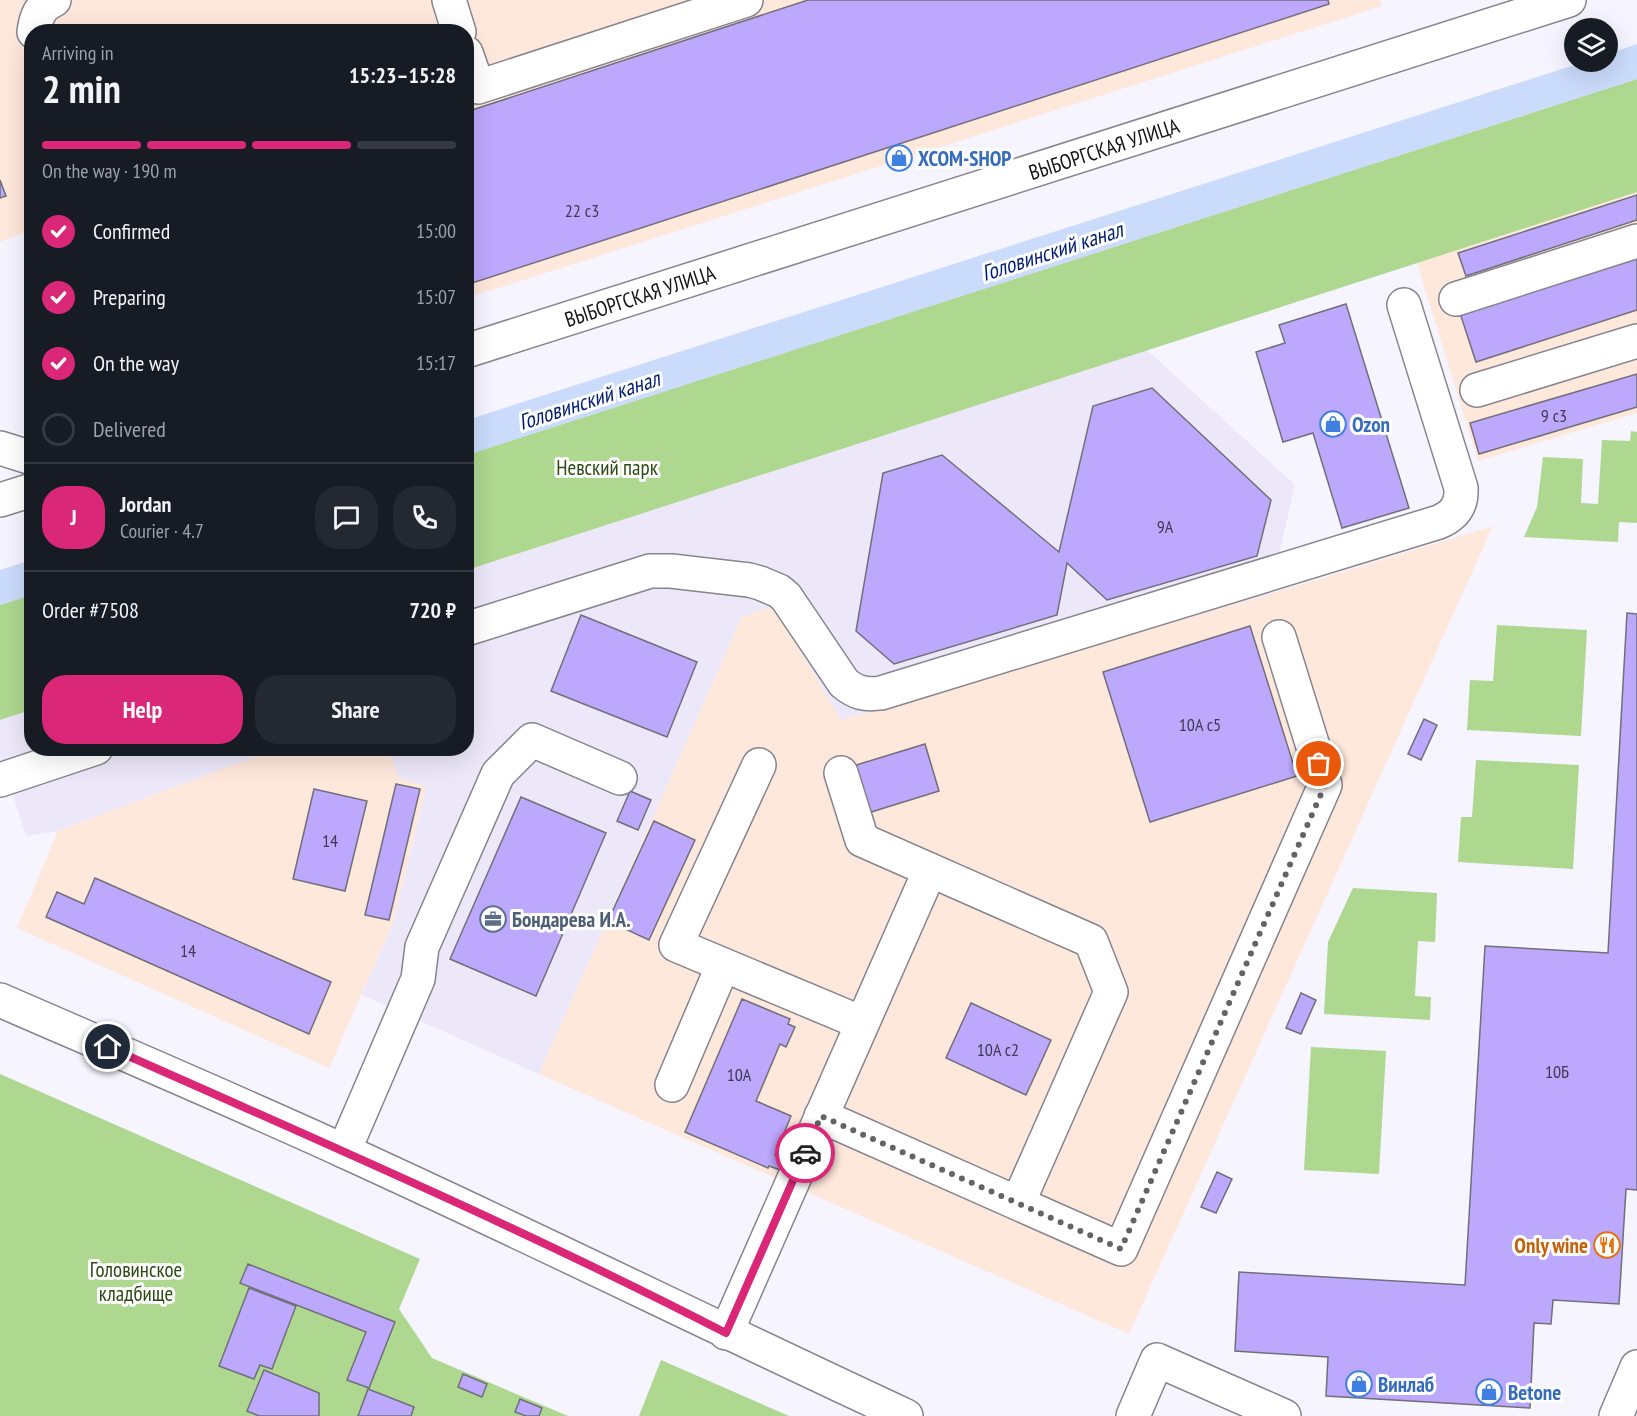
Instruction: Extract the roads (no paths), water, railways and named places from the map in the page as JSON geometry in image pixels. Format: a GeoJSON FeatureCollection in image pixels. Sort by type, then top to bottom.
{"type":"FeatureCollection","features":[{"type":"Feature","properties":{"kind":"street"},"geometry":{"type":"LineString","coordinates":[[35,24],[36,17],[46,3],[54,0]]}},
{"type":"Feature","properties":{"kind":"street"},"geometry":{"type":"LineString","coordinates":[[449,0],[456,24]]}},
{"type":"Feature","properties":{"kind":"street"},"geometry":{"type":"LineString","coordinates":[[474,76],[478,87],[746,0]]}},
{"type":"Feature","properties":{"kind":"street","name":"ВЫБОРГСКАЯ УЛИЦА"},"geometry":{"type":"LineString","coordinates":[[474,348],[1569,0]]}},
{"type":"Feature","properties":{"kind":"street"},"geometry":{"type":"LineString","coordinates":[[1456,299],[1637,241]]}},
{"type":"Feature","properties":{"kind":"street"},"geometry":{"type":"LineString","coordinates":[[474,626],[650,571],[672,571],[749,580],[770,587],[786,597],[844,683],[853,690],[870,694],[881,693],[1439,522],[1450,517],[1456,510],[1462,496],[1461,488],[1404,305]]}},
{"type":"Feature","properties":{"kind":"street"},"geometry":{"type":"LineString","coordinates":[[1477,390],[1637,341]]}},
{"type":"Feature","properties":{"kind":"street"},"geometry":{"type":"LineString","coordinates":[[0,448],[24,456]]}},
{"type":"Feature","properties":{"kind":"street"},"geometry":{"type":"LineString","coordinates":[[0,500],[24,492]]}},
{"type":"Feature","properties":{"kind":"street"},"geometry":{"type":"LineString","coordinates":[[821,1116],[1121,1249],[1325,785],[1279,637]]}},
{"type":"Feature","properties":{"kind":"street"},"geometry":{"type":"LineString","coordinates":[[344,1151],[418,979],[422,947],[498,774],[532,740],[620,778]]}},
{"type":"Feature","properties":{"kind":"street"},"geometry":{"type":"LineString","coordinates":[[0,780],[72,756]]}},
{"type":"Feature","properties":{"kind":"street"},"geometry":{"type":"LineString","coordinates":[[759,765],[676,945],[862,1023]]}},
{"type":"Feature","properties":{"kind":"street"},"geometry":{"type":"LineString","coordinates":[[841,773],[862,840],[1092,941],[1112,993],[1018,1203]]}},
{"type":"Feature","properties":{"kind":"street"},"geometry":{"type":"LineString","coordinates":[[726,1333],[930,870]]}},
{"type":"Feature","properties":{"kind":"street"},"geometry":{"type":"LineString","coordinates":[[672,1085],[723,965]]}},
{"type":"Feature","properties":{"kind":"street"},"geometry":{"type":"LineString","coordinates":[[0,1000],[344,1151],[906,1416]]}},
{"type":"Feature","properties":{"kind":"street"},"geometry":{"type":"LineString","coordinates":[[1132,1416],[1157,1360],[1284,1416]]}},
{"type":"Feature","properties":{"kind":"street"},"geometry":{"type":"LineString","coordinates":[[1616,1416],[1637,1367]]}},
{"type":"Feature","properties":{"kind":"water","name":"Головинский канал"},"geometry":{"type":"Polygon","coordinates":[[[1637,44],[1637,79],[474,453],[474,418],[1564,68],[1564,72],[1618,72],[1618,51],[1637,44]]]}},
{"type":"Feature","properties":{"kind":"water"},"geometry":{"type":"Polygon","coordinates":[[[24,562],[24,597],[0,605],[0,570],[24,562]]]}},
{"type":"Feature","properties":{"kind":"place","name":"XCOM-SHOP"},"geometry":{"type":"Point","coordinates":[899,158]}},
{"type":"Feature","properties":{"kind":"place","name":"Ozon"},"geometry":{"type":"Point","coordinates":[1333,424]}},
{"type":"Feature","properties":{"kind":"place","name":"Бондарева И.А."},"geometry":{"type":"Point","coordinates":[493,919]}},
{"type":"Feature","properties":{"kind":"place","name":"Only wine"},"geometry":{"type":"Point","coordinates":[1607,1245]}},
{"type":"Feature","properties":{"kind":"place","name":"Винлаб"},"geometry":{"type":"Point","coordinates":[1359,1384]}},
{"type":"Feature","properties":{"kind":"place","name":"Betone"},"geometry":{"type":"Point","coordinates":[1489,1392]}},
{"type":"Feature","properties":{"kind":"park label","name":"Невский парк"},"geometry":{"type":"Point","coordinates":[607,467]}},
{"type":"Feature","properties":{"kind":"park label","name":"Головинское кладбище"},"geometry":{"type":"Point","coordinates":[136,1281]}}]}
